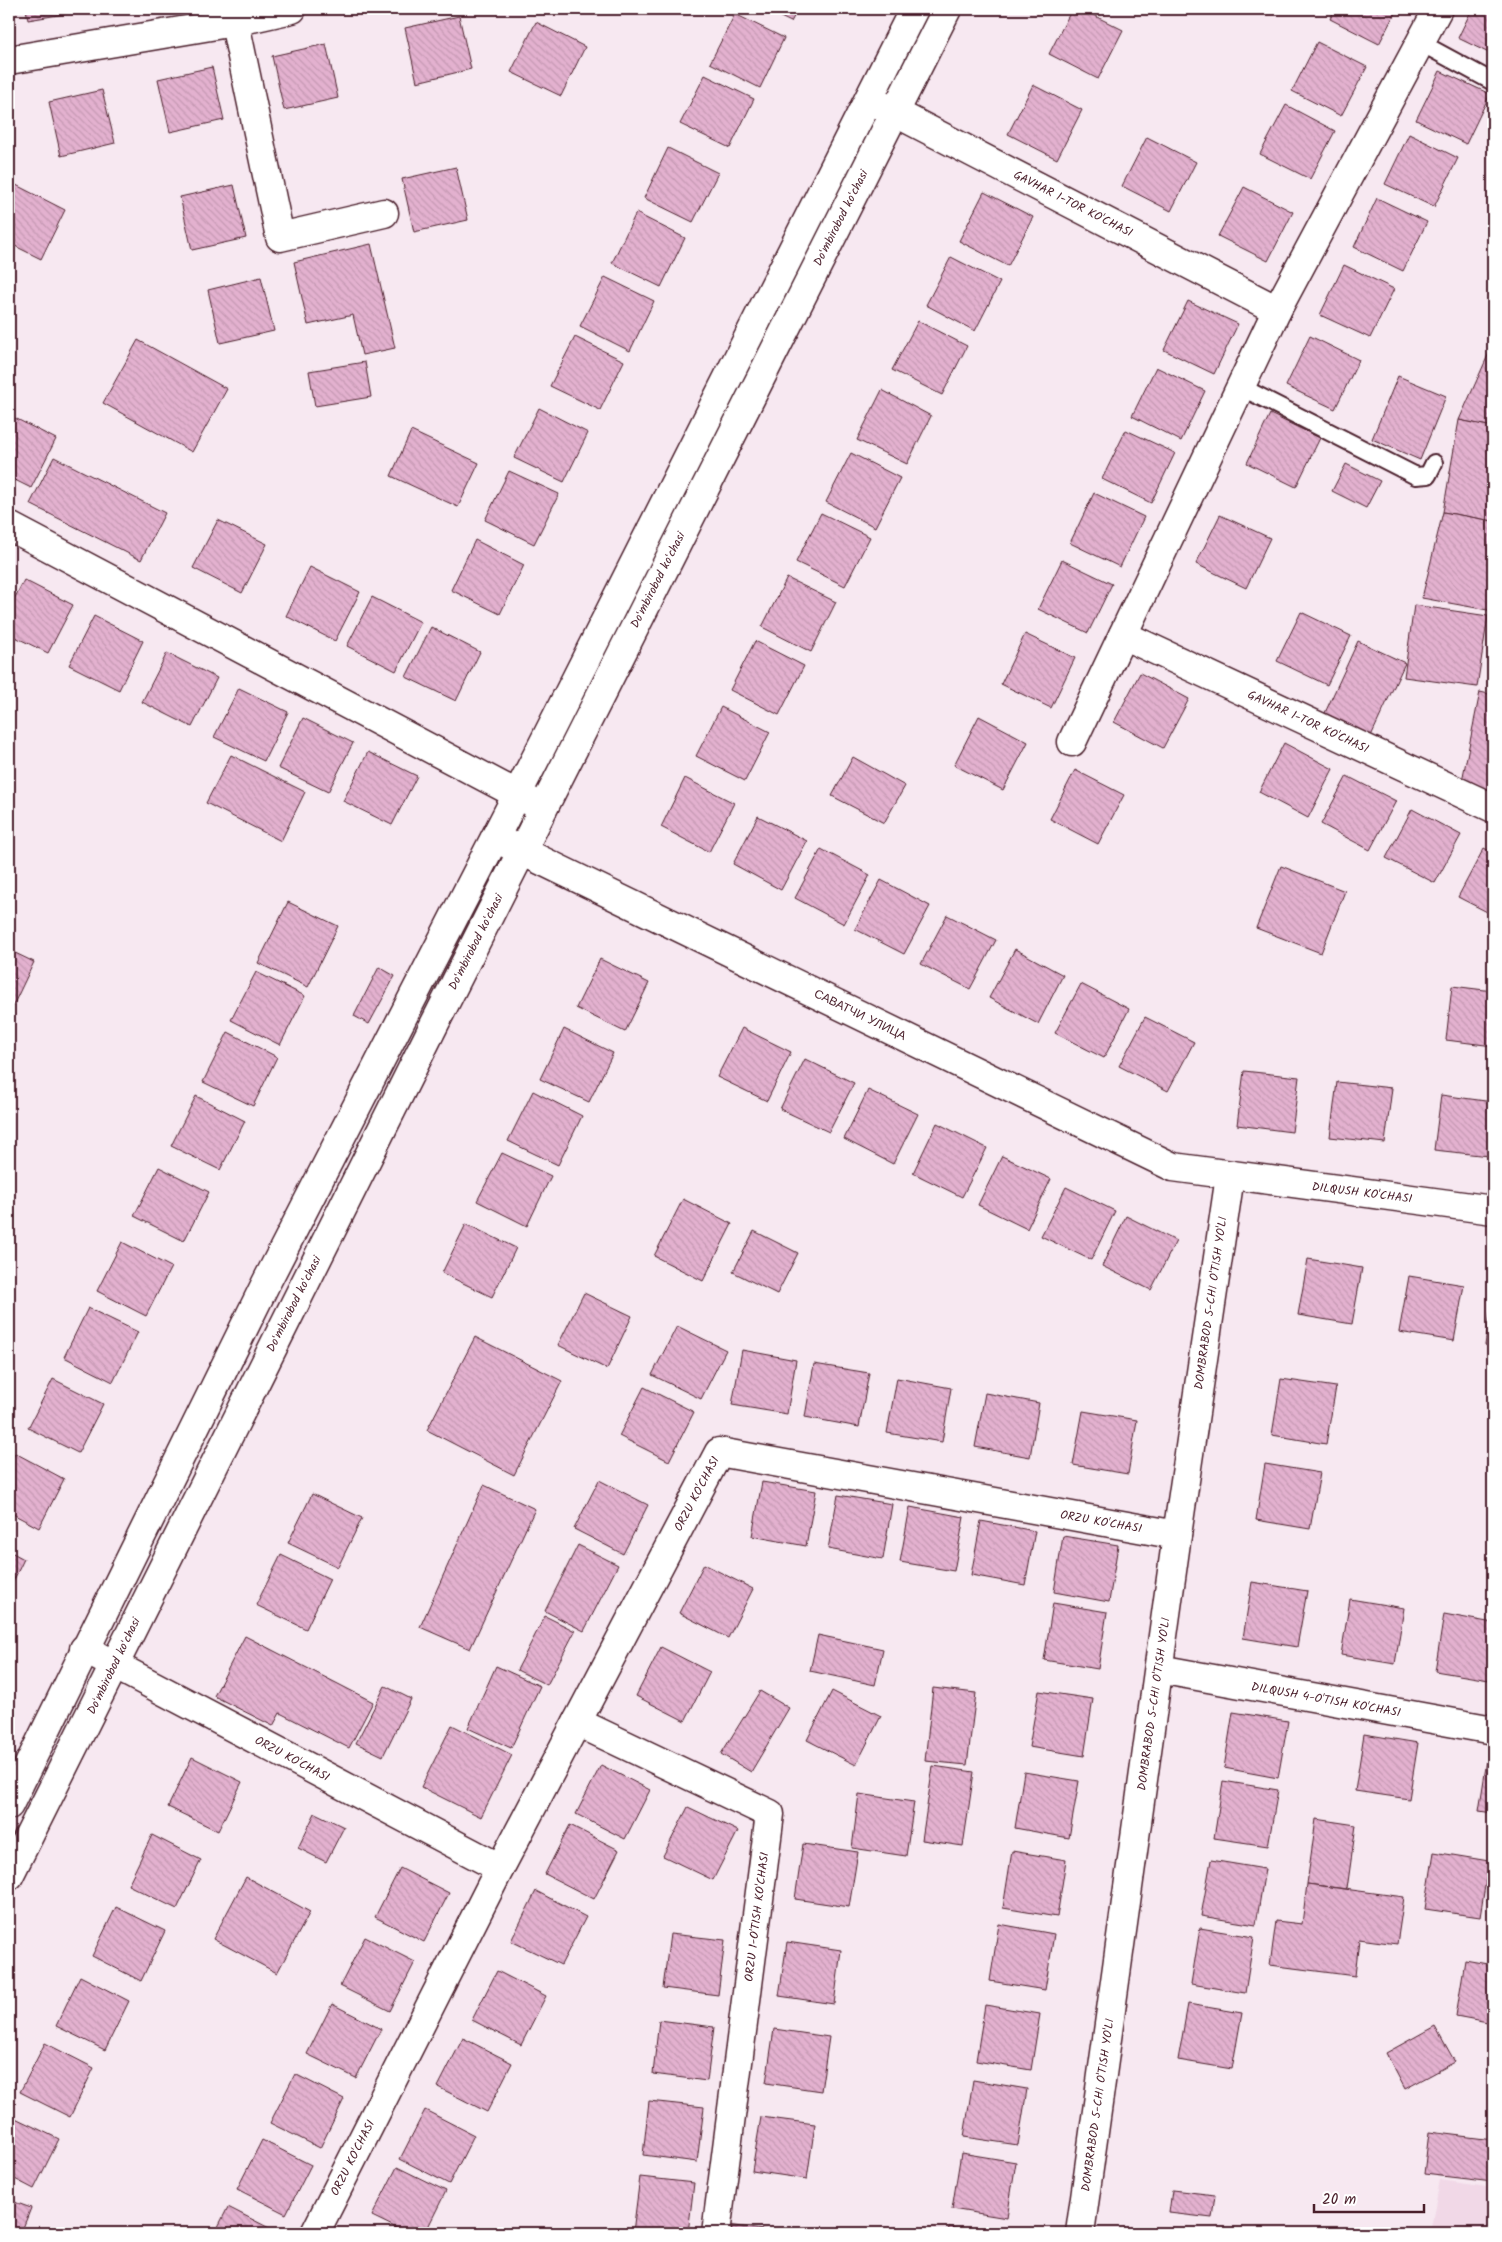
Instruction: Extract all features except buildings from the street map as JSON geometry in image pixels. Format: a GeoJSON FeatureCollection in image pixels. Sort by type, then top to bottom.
{"type":"FeatureCollection","features":[{"type":"Feature","properties":{"kind":"street"},"geometry":{"type":"LineString","coordinates":[[9,60],[233,15],[292,9]]}},
{"type":"Feature","properties":{"kind":"street"},"geometry":{"type":"LineString","coordinates":[[9,1805],[84,1649],[266,1284],[518,794],[914,9]]}},
{"type":"Feature","properties":{"kind":"street","name":"Doʻmbirobod koʻchasi"},"geometry":{"type":"LineString","coordinates":[[9,1876],[543,808],[947,9]]}},
{"type":"Feature","properties":{"kind":"street"},"geometry":{"type":"LineString","coordinates":[[1072,742],[1277,310],[1438,9]]}},
{"type":"Feature","properties":{"kind":"street"},"geometry":{"type":"LineString","coordinates":[[233,15],[280,237],[384,213]]}},
{"type":"Feature","properties":{"kind":"street","name":"GAVHAR 1-TOR KO'CHASI"},"geometry":{"type":"LineString","coordinates":[[869,99],[1277,310]]}},
{"type":"Feature","properties":{"kind":"street"},"geometry":{"type":"LineString","coordinates":[[9,526],[543,808]]}},
{"type":"Feature","properties":{"kind":"street","name":"GAVHAR 1-TOR KO'CHASI"},"geometry":{"type":"LineString","coordinates":[[1123,635],[1493,808]]}},
{"type":"Feature","properties":{"kind":"street","name":"САВАТЧИ УЛИЦА"},"geometry":{"type":"LineString","coordinates":[[495,838],[1173,1167],[1230,1176]]}},
{"type":"Feature","properties":{"kind":"street","name":"DILQUSH KO'CHASI"},"geometry":{"type":"LineString","coordinates":[[1230,1176],[1493,1210]]}},
{"type":"Feature","properties":{"kind":"street","name":"DOMBRABOD 5-CHI O'TISH YO'LI"},"geometry":{"type":"LineString","coordinates":[[1080,2233],[1158,1669],[1230,1176]]}},
{"type":"Feature","properties":{"kind":"street","name":"ORZU KO'CHASI"},"geometry":{"type":"LineString","coordinates":[[315,2233],[500,1868],[719,1452],[1177,1536]]}},
{"type":"Feature","properties":{"kind":"street","name":"ORZU KO'CHASI"},"geometry":{"type":"LineString","coordinates":[[84,1649],[500,1868]]}},
{"type":"Feature","properties":{"kind":"street","name":"DILQUSH 4-O'TISH KO'CHASI"},"geometry":{"type":"LineString","coordinates":[[1158,1669],[1493,1730]]}},
{"type":"Feature","properties":{"kind":"street","name":"ORZU 1-O'TISH KO'CHASI"},"geometry":{"type":"LineString","coordinates":[[576,1722],[770,1814],[716,2233]]}},
{"type":"Feature","properties":{"kind":"lane"},"geometry":{"type":"LineString","coordinates":[[1421,43],[1493,82]]}},
{"type":"Feature","properties":{"kind":"lane"},"geometry":{"type":"LineString","coordinates":[[1241,387],[1416,476],[1428,476],[1434,463]]}},
{"type":"Feature","properties":{"kind":"shaded area"},"geometry":{"type":"Polygon","coordinates":[[[1440,2180],[1493,2188],[1493,2233],[1430,2233],[1440,2180]]]}}]}
